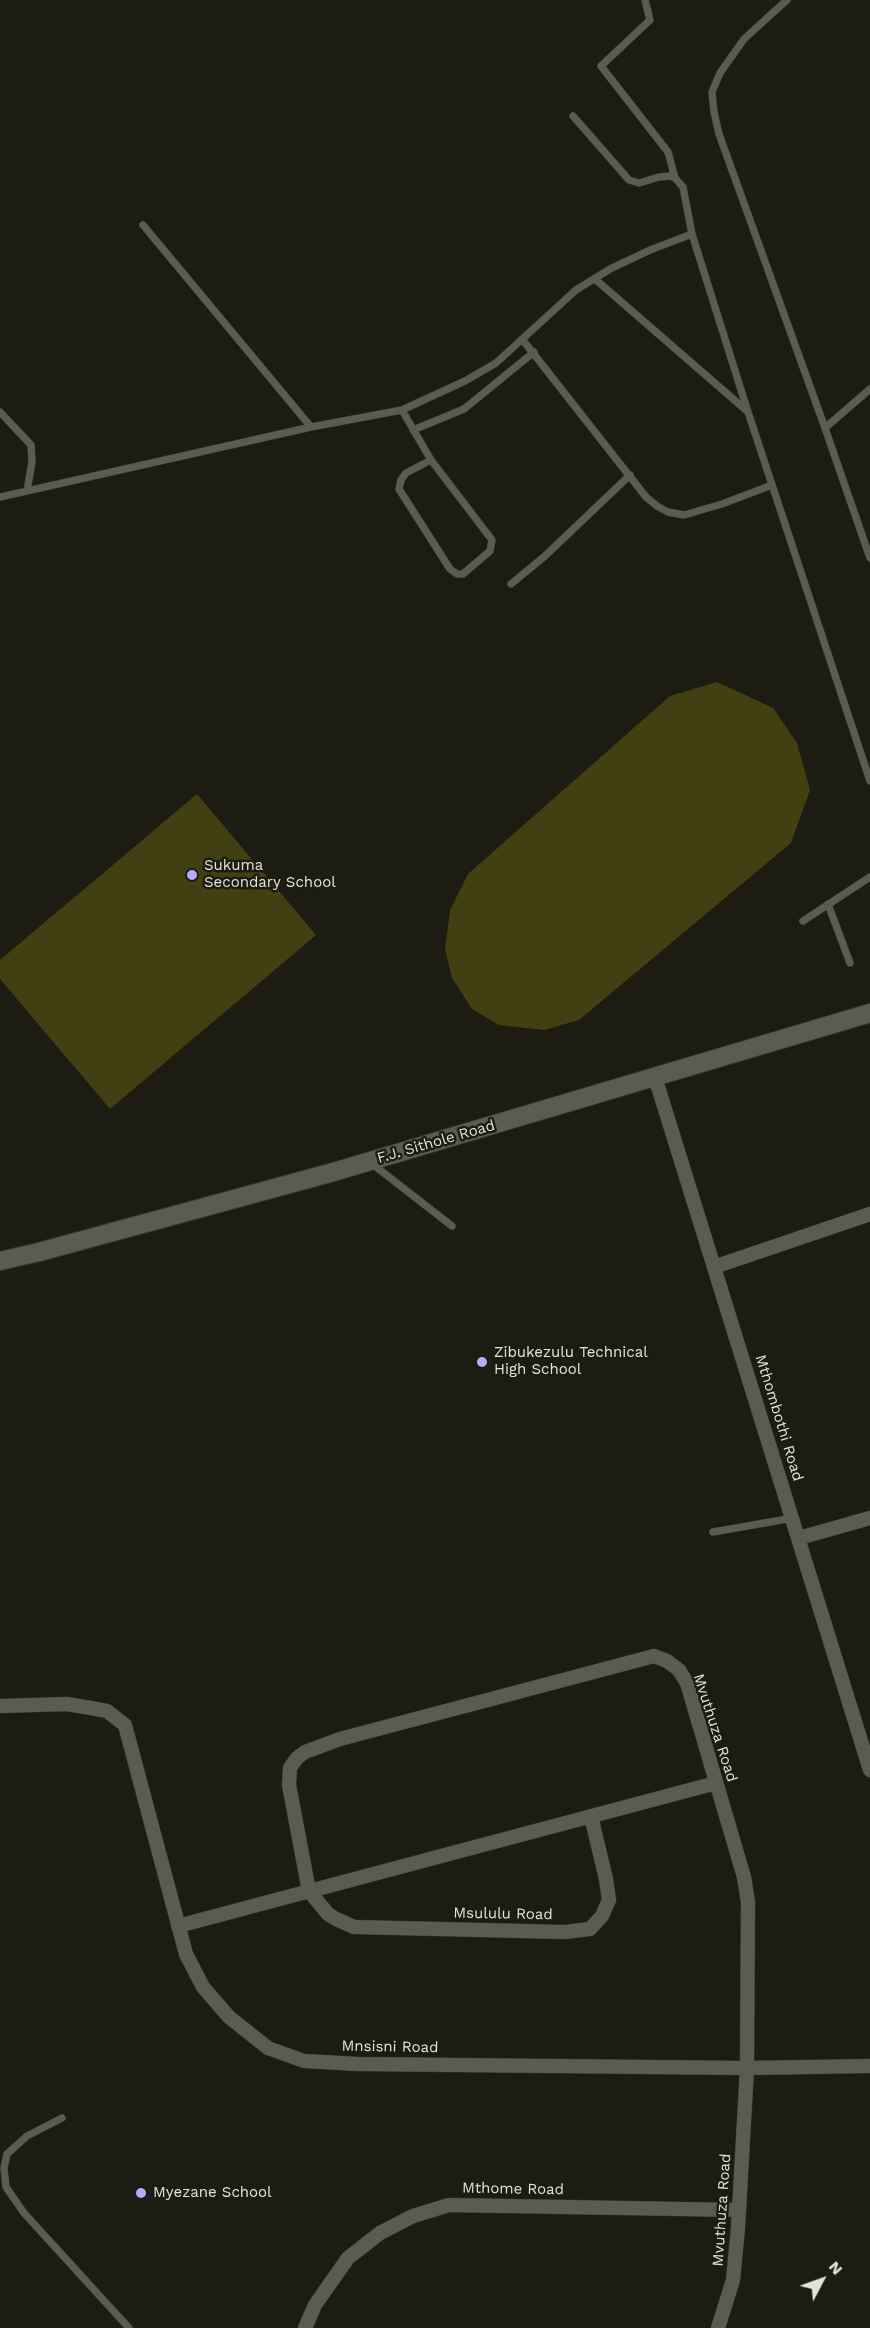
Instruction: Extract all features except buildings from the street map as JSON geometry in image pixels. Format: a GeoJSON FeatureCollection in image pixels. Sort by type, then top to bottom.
{"type":"FeatureCollection","features":[{"type":"Feature","properties":{"kind":"street","name":"F.J. Sithole Road"},"geometry":{"type":"LineString","coordinates":[[0,1261],[369,1161],[870,1013]]}},
{"type":"Feature","properties":{"kind":"street","name":"Mthombothi Road"},"geometry":{"type":"LineString","coordinates":[[655,1077],[870,1770]]}},
{"type":"Feature","properties":{"kind":"street"},"geometry":{"type":"LineString","coordinates":[[714,1267],[870,1214]]}},
{"type":"Feature","properties":{"kind":"street"},"geometry":{"type":"LineString","coordinates":[[799,1538],[870,1518]]}},
{"type":"Feature","properties":{"kind":"street","name":"Mvuthuza Road"},"geometry":{"type":"LineString","coordinates":[[309,1891],[288,1785],[290,1768],[304,1752],[363,1733],[654,1656],[667,1661],[679,1670],[687,1683],[744,1877],[748,1902],[747,2068],[739,2211],[733,2280],[718,2328]]}},
{"type":"Feature","properties":{"kind":"street","name":"Mnsisni Road"},"geometry":{"type":"LineString","coordinates":[[0,1706],[67,1704],[107,1711],[120,1719],[128,1732],[186,1954],[203,1987],[229,2017],[268,2048],[304,2061],[358,2064],[747,2068],[870,2066]]}},
{"type":"Feature","properties":{"kind":"street"},"geometry":{"type":"LineString","coordinates":[[178,1926],[716,1783]]}},
{"type":"Feature","properties":{"kind":"street","name":"Msululu Road"},"geometry":{"type":"LineString","coordinates":[[309,1891],[318,1904],[336,1920],[366,1928],[565,1932],[590,1929],[602,1916],[609,1900],[591,1816]]}},
{"type":"Feature","properties":{"kind":"street","name":"Mthome Road"},"geometry":{"type":"LineString","coordinates":[[305,2328],[315,2305],[348,2258],[380,2233],[413,2216],[449,2205],[739,2211]]}},
{"type":"Feature","properties":{"kind":"lane"},"geometry":{"type":"LineString","coordinates":[[645,0],[650,20],[601,66],[668,152],[675,178]]}},
{"type":"Feature","properties":{"kind":"lane"},"geometry":{"type":"LineString","coordinates":[[787,0],[733,52],[712,92],[719,134],[870,558]]}},
{"type":"Feature","properties":{"kind":"lane"},"geometry":{"type":"LineString","coordinates":[[573,116],[629,180],[639,183],[669,176],[675,178],[684,187],[692,234],[748,412],[870,781]]}},
{"type":"Feature","properties":{"kind":"lane"},"geometry":{"type":"LineString","coordinates":[[142,225],[310,427]]}},
{"type":"Feature","properties":{"kind":"lane"},"geometry":{"type":"LineString","coordinates":[[0,497],[310,427],[402,410],[439,394],[496,363],[576,290],[650,250],[692,234]]}},
{"type":"Feature","properties":{"kind":"lane"},"geometry":{"type":"LineString","coordinates":[[595,279],[748,412]]}},
{"type":"Feature","properties":{"kind":"lane"},"geometry":{"type":"LineString","coordinates":[[522,339],[657,506],[668,512],[684,515],[772,485]]}},
{"type":"Feature","properties":{"kind":"lane"},"geometry":{"type":"LineString","coordinates":[[413,430],[464,408],[534,352]]}},
{"type":"Feature","properties":{"kind":"lane"},"geometry":{"type":"LineString","coordinates":[[825,428],[870,388]]}},
{"type":"Feature","properties":{"kind":"lane"},"geometry":{"type":"LineString","coordinates":[[402,410],[431,460],[492,540],[490,551],[463,574],[457,574],[450,569],[399,489],[401,480],[406,474],[431,460]]}},
{"type":"Feature","properties":{"kind":"lane"},"geometry":{"type":"LineString","coordinates":[[0,412],[31,445],[32,462],[27,491]]}},
{"type":"Feature","properties":{"kind":"lane"},"geometry":{"type":"LineString","coordinates":[[512,584],[545,556],[630,475]]}},
{"type":"Feature","properties":{"kind":"lane"},"geometry":{"type":"LineString","coordinates":[[803,921],[870,877]]}},
{"type":"Feature","properties":{"kind":"lane"},"geometry":{"type":"LineString","coordinates":[[828,904],[850,963]]}},
{"type":"Feature","properties":{"kind":"lane"},"geometry":{"type":"LineString","coordinates":[[369,1161],[452,1226]]}},
{"type":"Feature","properties":{"kind":"lane"},"geometry":{"type":"LineString","coordinates":[[713,1532],[793,1518]]}},
{"type":"Feature","properties":{"kind":"lane"},"geometry":{"type":"LineString","coordinates":[[62,2118],[27,2136],[7,2154],[4,2168],[6,2187],[24,2213],[129,2328]]}},
{"type":"Feature","properties":{"kind":"shaded area"},"geometry":{"type":"Polygon","coordinates":[[[717,682],[773,708],[797,743],[810,790],[791,843],[579,1020],[544,1030],[499,1025],[472,1009],[452,978],[445,949],[450,910],[468,874],[670,696],[717,682]]]}},
{"type":"Feature","properties":{"kind":"shaded area"},"geometry":{"type":"Polygon","coordinates":[[[197,794],[316,935],[110,1109],[0,979],[0,960],[197,794]]]}},
{"type":"Feature","properties":{"kind":"place","name":"Sukuma Secondary School"},"geometry":{"type":"Point","coordinates":[192,875]}},
{"type":"Feature","properties":{"kind":"place","name":"Zibukezulu Technical High School"},"geometry":{"type":"Point","coordinates":[482,1362]}},
{"type":"Feature","properties":{"kind":"place","name":"Myezane School"},"geometry":{"type":"Point","coordinates":[141,2193]}}]}
